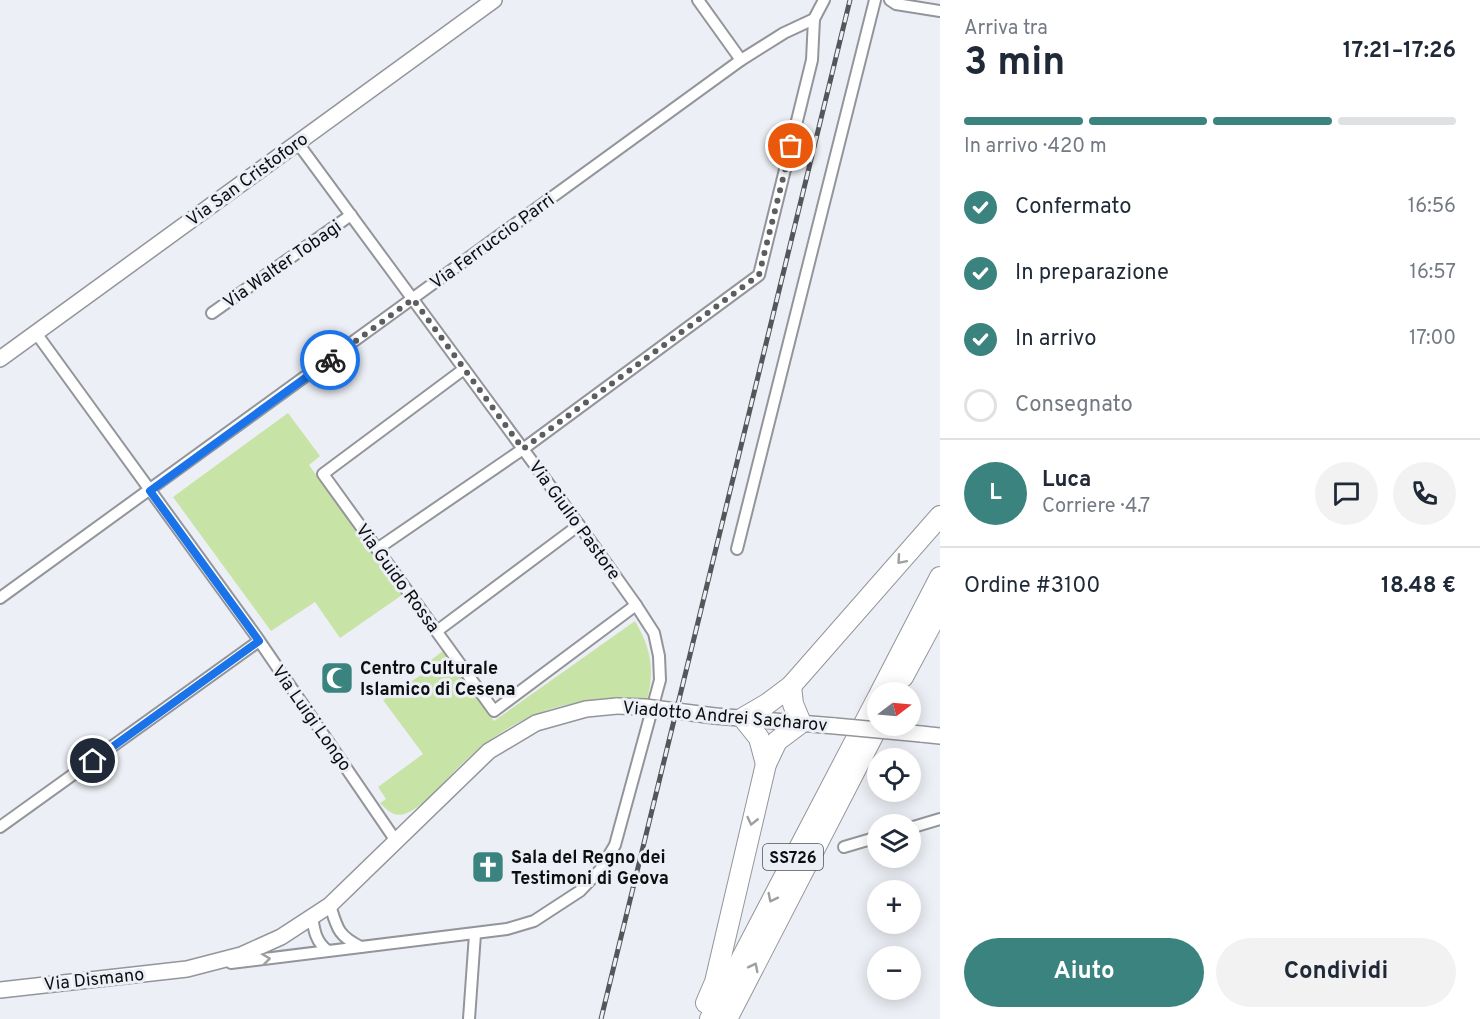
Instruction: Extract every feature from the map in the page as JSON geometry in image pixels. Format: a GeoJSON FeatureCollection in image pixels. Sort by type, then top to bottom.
{"type":"FeatureCollection","features":[{"type":"Feature","properties":{"kind":"highway"},"geometry":{"type":"LineString","coordinates":[[766,764],[759,738],[743,718],[767,705],[791,686],[940,516]]}},
{"type":"Feature","properties":{"kind":"highway"},"geometry":{"type":"LineString","coordinates":[[886,682],[940,577]]}},
{"type":"Feature","properties":{"kind":"highway"},"geometry":{"type":"LineString","coordinates":[[900,682],[940,608]]}},
{"type":"Feature","properties":{"kind":"highway"},"geometry":{"type":"LineString","coordinates":[[901,682],[940,623]]}},
{"type":"Feature","properties":{"kind":"highway"},"geometry":{"type":"LineString","coordinates":[[699,1019],[715,981],[766,764],[777,741],[801,723],[793,704],[791,686]]}},
{"type":"Feature","properties":{"kind":"highway","name":"SS726"},"geometry":{"type":"LineString","coordinates":[[711,1019],[867,718]]}},
{"type":"Feature","properties":{"kind":"highway","name":"SS726"},"geometry":{"type":"LineString","coordinates":[[727,1019],[873,736]]}},
{"type":"Feature","properties":{"kind":"main road","name":"Via San Cristoforo"},"geometry":{"type":"LineString","coordinates":[[0,359],[494,0]]}},
{"type":"Feature","properties":{"kind":"main road","name":"Viadotto Andrei Sacharov"},"geometry":{"type":"LineString","coordinates":[[330,905],[489,751],[536,723],[586,709],[617,706],[645,707],[716,716],[940,736]]}},
{"type":"Feature","properties":{"kind":"main road","name":"Via Dismano"},"geometry":{"type":"LineString","coordinates":[[0,990],[187,969],[241,955],[281,937],[330,905]]}},
{"type":"Feature","properties":{"kind":"street"},"geometry":{"type":"LineString","coordinates":[[698,0],[741,60]]}},
{"type":"Feature","properties":{"kind":"street"},"geometry":{"type":"LineString","coordinates":[[377,549],[523,449],[759,275],[812,60],[814,19],[824,0]]}},
{"type":"Feature","properties":{"kind":"street"},"geometry":{"type":"LineString","coordinates":[[737,549],[875,0]]}},
{"type":"Feature","properties":{"kind":"street"},"geometry":{"type":"LineString","coordinates":[[890,0],[896,4],[940,11]]}},
{"type":"Feature","properties":{"kind":"street","name":"Via Ferruccio Parri"},"geometry":{"type":"LineString","coordinates":[[0,598],[741,60],[784,33],[814,19]]}},
{"type":"Feature","properties":{"kind":"street","name":"Via Giulio Pastore"},"geometry":{"type":"LineString","coordinates":[[297,142],[579,525],[654,633],[659,656],[660,680],[615,845],[600,870],[580,891],[534,921]]}},
{"type":"Feature","properties":{"kind":"street","name":"Via Walter Tobagi"},"geometry":{"type":"LineString","coordinates":[[212,314],[351,215]]}},
{"type":"Feature","properties":{"kind":"street","name":"Via Luigi Longo"},"geometry":{"type":"LineString","coordinates":[[36,333],[259,641],[396,841]]}},
{"type":"Feature","properties":{"kind":"street","name":"Via Guido Rossa"},"geometry":{"type":"LineString","coordinates":[[464,369],[323,474],[494,711],[636,605]]}},
{"type":"Feature","properties":{"kind":"street"},"geometry":{"type":"LineString","coordinates":[[437,631],[579,525]]}},
{"type":"Feature","properties":{"kind":"street"},"geometry":{"type":"LineString","coordinates":[[0,827],[259,641]]}},
{"type":"Feature","properties":{"kind":"street"},"geometry":{"type":"LineString","coordinates":[[921,825],[940,819]]}},
{"type":"Feature","properties":{"kind":"street"},"geometry":{"type":"LineString","coordinates":[[844,847],[867,840]]}},
{"type":"Feature","properties":{"kind":"street"},"geometry":{"type":"LineString","coordinates":[[330,905],[337,928],[345,940],[361,947]]}},
{"type":"Feature","properties":{"kind":"street"},"geometry":{"type":"LineString","coordinates":[[312,916],[314,932],[320,945],[328,951]]}},
{"type":"Feature","properties":{"kind":"street","name":"Via Dismano"},"geometry":{"type":"LineString","coordinates":[[187,969],[475,934],[507,929],[534,921]]}},
{"type":"Feature","properties":{"kind":"street"},"geometry":{"type":"LineString","coordinates":[[469,1019],[475,934]]}},
{"type":"Feature","properties":{"kind":"green space"},"geometry":{"type":"Polygon","coordinates":[[[288,413],[320,456],[309,465],[402,595],[340,638],[315,602],[271,631],[173,497],[288,413]]]}},
{"type":"Feature","properties":{"kind":"green space"},"geometry":{"type":"Polygon","coordinates":[[[635,621],[645,641],[650,659],[651,679],[647,700],[593,700],[547,710],[525,719],[483,746],[429,798],[407,813],[396,814],[380,803],[386,799],[378,787],[423,754],[383,700],[430,669],[427,663],[443,651],[494,721],[635,621]]]}},
{"type":"Feature","properties":{"kind":"railway"},"geometry":{"type":"LineString","coordinates":[[601,1019],[850,0]]}},
{"type":"Feature","properties":{"kind":"way so far"},"geometry":{"type":"LineString","coordinates":[[330,360],[413,299],[523,449],[759,275],[791,146]]}},
{"type":"Feature","properties":{"kind":"place","name":"Centro Culturale Islamico di Cesena"},"geometry":{"type":"Point","coordinates":[337,678]}},
{"type":"Feature","properties":{"kind":"place","name":"Sala del Regno dei Testimoni di Geova"},"geometry":{"type":"Point","coordinates":[488,867]}},
{"type":"Feature","properties":{"kind":"route"},"geometry":{"type":"LineString","coordinates":[[93,761],[259,641],[150,491],[330,360]]}}]}
